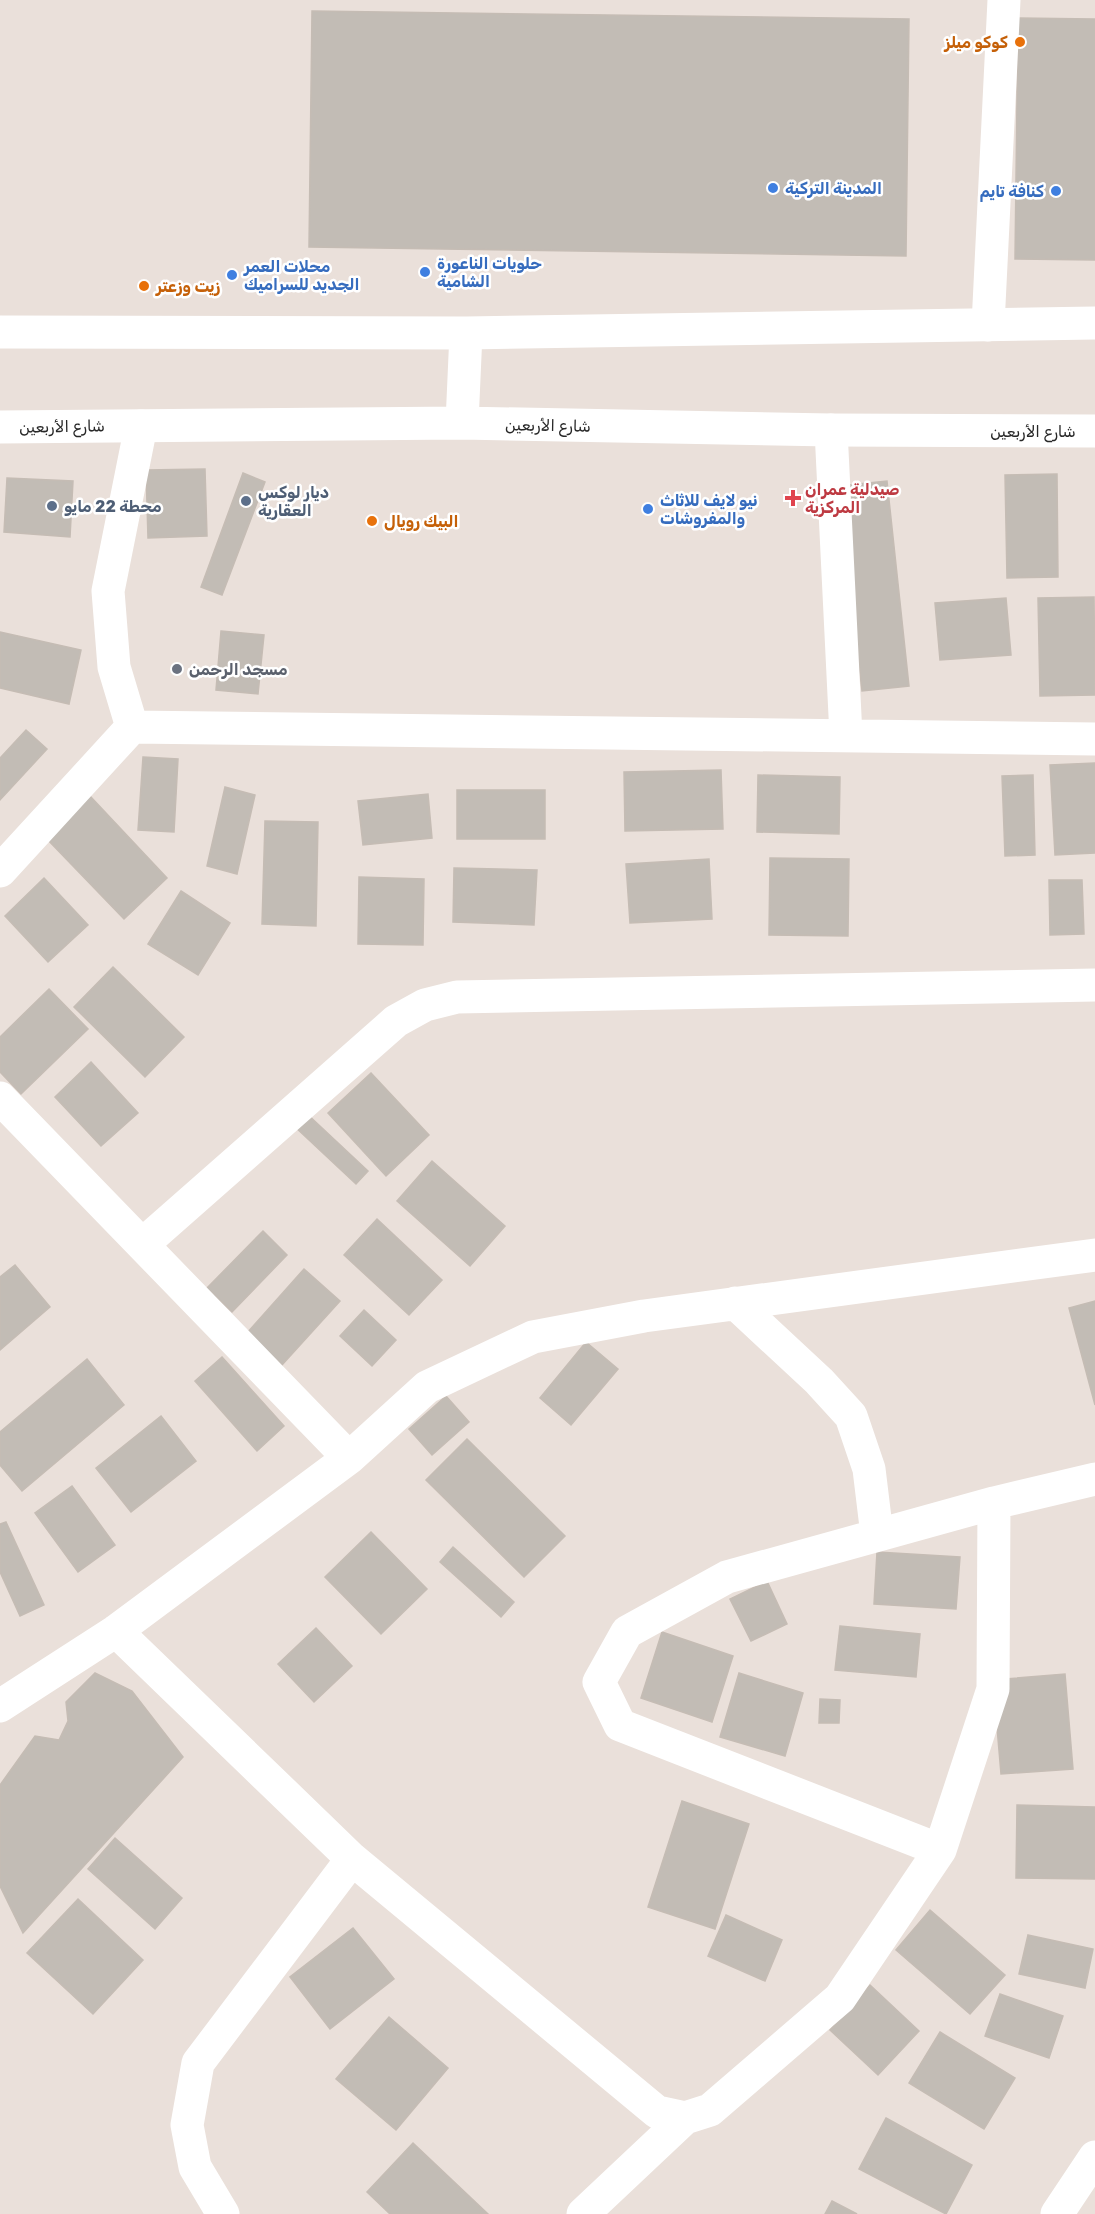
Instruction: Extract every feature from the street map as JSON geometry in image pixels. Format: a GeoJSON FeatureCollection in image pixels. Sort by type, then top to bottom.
{"type":"FeatureCollection","features":[{"type":"Feature","properties":{"kind":"street"},"geometry":{"type":"LineString","coordinates":[[988,325],[1004,0]]}},
{"type":"Feature","properties":{"kind":"street"},"geometry":{"type":"LineString","coordinates":[[0,332],[466,333],[1095,323]]}},
{"type":"Feature","properties":{"kind":"street"},"geometry":{"type":"LineString","coordinates":[[462,423],[466,333]]}},
{"type":"Feature","properties":{"kind":"street","name":"شارع الأربعين"},"geometry":{"type":"LineString","coordinates":[[0,427],[462,423],[831,430],[1095,431]]}},
{"type":"Feature","properties":{"kind":"street"},"geometry":{"type":"LineString","coordinates":[[132,727],[114,667],[108,591],[141,426]]}},
{"type":"Feature","properties":{"kind":"street"},"geometry":{"type":"LineString","coordinates":[[831,430],[846,736]]}},
{"type":"Feature","properties":{"kind":"street"},"geometry":{"type":"LineString","coordinates":[[0,871],[132,727],[1095,739]]}},
{"type":"Feature","properties":{"kind":"street"},"geometry":{"type":"LineString","coordinates":[[143,1244],[396,1021],[425,1005],[457,997],[1095,985]]}},
{"type":"Feature","properties":{"kind":"street"},"geometry":{"type":"LineString","coordinates":[[0,1098],[349,1458]]}},
{"type":"Feature","properties":{"kind":"street"},"geometry":{"type":"LineString","coordinates":[[0,1706],[116,1631],[349,1458],[427,1387],[533,1337],[644,1316],[1095,1255]]}},
{"type":"Feature","properties":{"kind":"street"},"geometry":{"type":"LineString","coordinates":[[735,1304],[819,1381],[850,1416],[869,1469],[877,1535]]}},
{"type":"Feature","properties":{"kind":"street"},"geometry":{"type":"LineString","coordinates":[[940,1850],[620,1725],[599,1682],[627,1632],[727,1577],[994,1503],[1095,1479]]}},
{"type":"Feature","properties":{"kind":"street"},"geometry":{"type":"LineString","coordinates":[[583,2214],[685,2118],[710,2110],[840,1998],[940,1850],[993,1689],[994,1503]]}},
{"type":"Feature","properties":{"kind":"street"},"geometry":{"type":"LineString","coordinates":[[116,1631],[352,1859],[657,2112],[685,2118]]}},
{"type":"Feature","properties":{"kind":"street"},"geometry":{"type":"LineString","coordinates":[[223,2214],[195,2168],[187,2125],[198,2063],[352,1859]]}},
{"type":"Feature","properties":{"kind":"street"},"geometry":{"type":"LineString","coordinates":[[1057,2214],[1095,2157]]}},
{"type":"Feature","properties":{"kind":"building"},"geometry":{"type":"Polygon","coordinates":[[[312,11],[909,19],[906,256],[309,247],[312,11]]]}},
{"type":"Feature","properties":{"kind":"building"},"geometry":{"type":"Polygon","coordinates":[[[1018,18],[1095,19],[1095,260],[1015,259],[1018,18]]]}},
{"type":"Feature","properties":{"kind":"building"},"geometry":{"type":"Polygon","coordinates":[[[205,469],[207,536],[148,538],[146,470],[205,469]]]}},
{"type":"Feature","properties":{"kind":"building"},"geometry":{"type":"Polygon","coordinates":[[[243,473],[265,482],[222,595],[201,587],[243,473]]]}},
{"type":"Feature","properties":{"kind":"building"},"geometry":{"type":"Polygon","coordinates":[[[1057,474],[1058,577],[1007,578],[1005,475],[1057,474]]]}},
{"type":"Feature","properties":{"kind":"building"},"geometry":{"type":"Polygon","coordinates":[[[7,478],[73,481],[70,537],[4,532],[7,478]]]}},
{"type":"Feature","properties":{"kind":"building"},"geometry":{"type":"Polygon","coordinates":[[[887,481],[909,686],[862,691],[839,486],[887,481]]]}},
{"type":"Feature","properties":{"kind":"building"},"geometry":{"type":"Polygon","coordinates":[[[1094,597],[1095,695],[1040,696],[1038,598],[1094,597]]]}},
{"type":"Feature","properties":{"kind":"building"},"geometry":{"type":"Polygon","coordinates":[[[1006,598],[1011,655],[940,660],[935,603],[1006,598]]]}},
{"type":"Feature","properties":{"kind":"building"},"geometry":{"type":"Polygon","coordinates":[[[221,631],[264,635],[258,694],[216,690],[221,631]]]}},
{"type":"Feature","properties":{"kind":"building"},"geometry":{"type":"Polygon","coordinates":[[[0,632],[81,650],[69,704],[0,688],[0,632]]]}},
{"type":"Feature","properties":{"kind":"building"},"geometry":{"type":"Polygon","coordinates":[[[26,730],[47,749],[0,800],[0,758],[26,730]]]}},
{"type":"Feature","properties":{"kind":"building"},"geometry":{"type":"Polygon","coordinates":[[[143,757],[178,759],[174,832],[138,830],[143,757]]]}},
{"type":"Feature","properties":{"kind":"building"},"geometry":{"type":"Polygon","coordinates":[[[1095,763],[1095,853],[1055,855],[1050,765],[1095,763]]]}},
{"type":"Feature","properties":{"kind":"building"},"geometry":{"type":"Polygon","coordinates":[[[721,770],[723,829],[625,831],[624,772],[721,770]]]}},
{"type":"Feature","properties":{"kind":"building"},"geometry":{"type":"Polygon","coordinates":[[[758,775],[840,777],[839,834],[757,832],[758,775]]]}},
{"type":"Feature","properties":{"kind":"building"},"geometry":{"type":"Polygon","coordinates":[[[1033,775],[1035,855],[1005,856],[1002,776],[1033,775]]]}},
{"type":"Feature","properties":{"kind":"building"},"geometry":{"type":"Polygon","coordinates":[[[225,787],[255,795],[237,874],[207,866],[225,787]]]}},
{"type":"Feature","properties":{"kind":"building"},"geometry":{"type":"Polygon","coordinates":[[[457,790],[545,790],[545,839],[457,839],[457,790]]]}},
{"type":"Feature","properties":{"kind":"building"},"geometry":{"type":"Polygon","coordinates":[[[428,794],[432,838],[363,845],[358,801],[428,794]]]}},
{"type":"Feature","properties":{"kind":"building"},"geometry":{"type":"Polygon","coordinates":[[[90,796],[167,878],[124,919],[46,838],[90,796]]]}},
{"type":"Feature","properties":{"kind":"building"},"geometry":{"type":"Polygon","coordinates":[[[265,821],[318,822],[316,926],[262,924],[265,821]]]}},
{"type":"Feature","properties":{"kind":"building"},"geometry":{"type":"Polygon","coordinates":[[[770,858],[849,859],[848,936],[769,935],[770,858]]]}},
{"type":"Feature","properties":{"kind":"building"},"geometry":{"type":"Polygon","coordinates":[[[709,859],[712,919],[630,923],[626,864],[709,859]]]}},
{"type":"Feature","properties":{"kind":"building"},"geometry":{"type":"Polygon","coordinates":[[[454,868],[537,870],[534,925],[453,922],[454,868]]]}},
{"type":"Feature","properties":{"kind":"building"},"geometry":{"type":"Polygon","coordinates":[[[359,877],[424,879],[423,945],[358,944],[359,877]]]}},
{"type":"Feature","properties":{"kind":"building"},"geometry":{"type":"Polygon","coordinates":[[[44,878],[88,925],[48,962],[5,916],[44,878]]]}},
{"type":"Feature","properties":{"kind":"building"},"geometry":{"type":"Polygon","coordinates":[[[1049,880],[1082,880],[1084,934],[1050,935],[1049,880]]]}},
{"type":"Feature","properties":{"kind":"building"},"geometry":{"type":"Polygon","coordinates":[[[181,891],[230,923],[198,975],[148,944],[181,891]]]}},
{"type":"Feature","properties":{"kind":"building"},"geometry":{"type":"Polygon","coordinates":[[[113,967],[184,1037],[145,1077],[74,1007],[113,967]]]}},
{"type":"Feature","properties":{"kind":"building"},"geometry":{"type":"Polygon","coordinates":[[[49,989],[88,1029],[21,1094],[0,1072],[0,1037],[49,989]]]}},
{"type":"Feature","properties":{"kind":"building"},"geometry":{"type":"Polygon","coordinates":[[[91,1062],[138,1113],[101,1146],[55,1097],[91,1062]]]}},
{"type":"Feature","properties":{"kind":"building"},"geometry":{"type":"Polygon","coordinates":[[[371,1073],[429,1135],[386,1176],[328,1113],[371,1073]]]}},
{"type":"Feature","properties":{"kind":"building"},"geometry":{"type":"Polygon","coordinates":[[[305,1112],[368,1171],[356,1184],[293,1125],[305,1112]]]}},
{"type":"Feature","properties":{"kind":"building"},"geometry":{"type":"Polygon","coordinates":[[[432,1161],[505,1226],[470,1266],[397,1201],[432,1161]]]}},
{"type":"Feature","properties":{"kind":"building"},"geometry":{"type":"Polygon","coordinates":[[[377,1219],[442,1280],[409,1315],[344,1255],[377,1219]]]}},
{"type":"Feature","properties":{"kind":"building"},"geometry":{"type":"Polygon","coordinates":[[[263,1231],[287,1255],[232,1312],[207,1288],[263,1231]]]}},
{"type":"Feature","properties":{"kind":"building"},"geometry":{"type":"Polygon","coordinates":[[[15,1265],[50,1307],[0,1350],[0,1277],[15,1265]]]}},
{"type":"Feature","properties":{"kind":"building"},"geometry":{"type":"Polygon","coordinates":[[[304,1269],[340,1301],[282,1365],[247,1333],[304,1269]]]}},
{"type":"Feature","properties":{"kind":"building"},"geometry":{"type":"Polygon","coordinates":[[[1095,1301],[1095,1405],[1069,1308],[1095,1301]]]}},
{"type":"Feature","properties":{"kind":"building"},"geometry":{"type":"Polygon","coordinates":[[[364,1310],[396,1340],[372,1366],[340,1336],[364,1310]]]}},
{"type":"Feature","properties":{"kind":"building"},"geometry":{"type":"Polygon","coordinates":[[[586,1342],[618,1369],[571,1425],[540,1398],[586,1342]]]}},
{"type":"Feature","properties":{"kind":"building"},"geometry":{"type":"Polygon","coordinates":[[[222,1357],[284,1426],[257,1451],[195,1381],[222,1357]]]}},
{"type":"Feature","properties":{"kind":"building"},"geometry":{"type":"Polygon","coordinates":[[[87,1359],[124,1405],[22,1491],[0,1465],[0,1432],[87,1359]]]}},
{"type":"Feature","properties":{"kind":"building"},"geometry":{"type":"Polygon","coordinates":[[[446,1396],[469,1422],[432,1455],[409,1429],[446,1396]]]}},
{"type":"Feature","properties":{"kind":"building"},"geometry":{"type":"Polygon","coordinates":[[[161,1416],[196,1461],[131,1512],[96,1468],[161,1416]]]}},
{"type":"Feature","properties":{"kind":"building"},"geometry":{"type":"Polygon","coordinates":[[[467,1439],[565,1536],[524,1577],[426,1480],[467,1439]]]}},
{"type":"Feature","properties":{"kind":"building"},"geometry":{"type":"Polygon","coordinates":[[[72,1486],[115,1545],[78,1572],[35,1513],[72,1486]]]}},
{"type":"Feature","properties":{"kind":"building"},"geometry":{"type":"Polygon","coordinates":[[[6,1522],[44,1605],[20,1616],[0,1572],[0,1524],[6,1522]]]}},
{"type":"Feature","properties":{"kind":"building"},"geometry":{"type":"Polygon","coordinates":[[[371,1532],[427,1589],[381,1634],[325,1577],[371,1532]]]}},
{"type":"Feature","properties":{"kind":"building"},"geometry":{"type":"Polygon","coordinates":[[[453,1547],[514,1602],[501,1617],[440,1562],[453,1547]]]}},
{"type":"Feature","properties":{"kind":"building"},"geometry":{"type":"Polygon","coordinates":[[[877,1552],[960,1557],[956,1609],[874,1604],[877,1552]]]}},
{"type":"Feature","properties":{"kind":"building"},"geometry":{"type":"Polygon","coordinates":[[[767,1581],[787,1624],[751,1641],[730,1599],[767,1581]]]}},
{"type":"Feature","properties":{"kind":"building"},"geometry":{"type":"Polygon","coordinates":[[[840,1626],[920,1634],[916,1677],[835,1670],[840,1626]]]}},
{"type":"Feature","properties":{"kind":"building"},"geometry":{"type":"Polygon","coordinates":[[[316,1628],[352,1666],[314,1702],[278,1664],[316,1628]]]}},
{"type":"Feature","properties":{"kind":"building"},"geometry":{"type":"Polygon","coordinates":[[[662,1632],[733,1656],[712,1722],[641,1698],[662,1632]]]}},
{"type":"Feature","properties":{"kind":"building"},"geometry":{"type":"Polygon","coordinates":[[[95,1673],[132,1691],[183,1757],[23,1933],[0,1886],[0,1785],[35,1736],[59,1740],[68,1721],[66,1702],[95,1673]]]}},
{"type":"Feature","properties":{"kind":"building"},"geometry":{"type":"Polygon","coordinates":[[[739,1673],[803,1693],[785,1756],[720,1737],[739,1673]]]}},
{"type":"Feature","properties":{"kind":"building"},"geometry":{"type":"Polygon","coordinates":[[[1065,1674],[1073,1769],[1001,1774],[993,1680],[1065,1674]]]}},
{"type":"Feature","properties":{"kind":"building"},"geometry":{"type":"Polygon","coordinates":[[[820,1699],[840,1700],[839,1723],[819,1723],[820,1699]]]}},
{"type":"Feature","properties":{"kind":"building"},"geometry":{"type":"Polygon","coordinates":[[[682,1801],[749,1824],[715,1929],[648,1907],[682,1801]]]}},
{"type":"Feature","properties":{"kind":"building"},"geometry":{"type":"Polygon","coordinates":[[[1017,1805],[1095,1807],[1095,1879],[1016,1878],[1017,1805]]]}},
{"type":"Feature","properties":{"kind":"building"},"geometry":{"type":"Polygon","coordinates":[[[115,1838],[182,1898],[155,1929],[88,1869],[115,1838]]]}},
{"type":"Feature","properties":{"kind":"building"},"geometry":{"type":"Polygon","coordinates":[[[78,1899],[143,1960],[93,2014],[27,1953],[78,1899]]]}},
{"type":"Feature","properties":{"kind":"building"},"geometry":{"type":"Polygon","coordinates":[[[930,1910],[1005,1975],[970,2014],[896,1950],[930,1910]]]}},
{"type":"Feature","properties":{"kind":"building"},"geometry":{"type":"Polygon","coordinates":[[[726,1915],[782,1940],[765,1981],[708,1956],[726,1915]]]}},
{"type":"Feature","properties":{"kind":"building"},"geometry":{"type":"Polygon","coordinates":[[[353,1928],[394,1979],[330,2029],[290,1977],[353,1928]]]}},
{"type":"Feature","properties":{"kind":"building"},"geometry":{"type":"Polygon","coordinates":[[[1028,1935],[1093,1949],[1085,1988],[1019,1974],[1028,1935]]]}},
{"type":"Feature","properties":{"kind":"building"},"geometry":{"type":"Polygon","coordinates":[[[870,1985],[919,2031],[878,2075],[830,2030],[870,1985]]]}},
{"type":"Feature","properties":{"kind":"building"},"geometry":{"type":"Polygon","coordinates":[[[1000,1994],[1063,2016],[1049,2058],[985,2036],[1000,1994]]]}},
{"type":"Feature","properties":{"kind":"building"},"geometry":{"type":"Polygon","coordinates":[[[389,2017],[448,2068],[396,2130],[336,2079],[389,2017]]]}},
{"type":"Feature","properties":{"kind":"building"},"geometry":{"type":"Polygon","coordinates":[[[940,2032],[1015,2078],[984,2129],[909,2083],[940,2032]]]}},
{"type":"Feature","properties":{"kind":"building"},"geometry":{"type":"Polygon","coordinates":[[[886,2118],[972,2165],[946,2214],[859,2169],[886,2118]]]}},
{"type":"Feature","properties":{"kind":"building"},"geometry":{"type":"Polygon","coordinates":[[[413,2143],[488,2214],[390,2214],[367,2192],[413,2143]]]}},
{"type":"Feature","properties":{"kind":"building"},"geometry":{"type":"Polygon","coordinates":[[[832,2201],[857,2214],[825,2214],[832,2201]]]}},
{"type":"Feature","properties":{"kind":"place","name":"كوكو ميلز"},"geometry":{"type":"Point","coordinates":[1020,42]}},
{"type":"Feature","properties":{"kind":"place","name":"المدينة التركية"},"geometry":{"type":"Point","coordinates":[773,188]}},
{"type":"Feature","properties":{"kind":"place","name":"كنافة تايم"},"geometry":{"type":"Point","coordinates":[1056,191]}},
{"type":"Feature","properties":{"kind":"place","name":"حلويات الناعورة الشامية"},"geometry":{"type":"Point","coordinates":[425,272]}},
{"type":"Feature","properties":{"kind":"place","name":"محلات العمر الجديد للسراميك"},"geometry":{"type":"Point","coordinates":[232,275]}},
{"type":"Feature","properties":{"kind":"place","name":"زيت وزعتر"},"geometry":{"type":"Point","coordinates":[144,286]}},
{"type":"Feature","properties":{"kind":"place","name":"صيدلية عمران المركزية"},"geometry":{"type":"Point","coordinates":[793,498]}},
{"type":"Feature","properties":{"kind":"place","name":"ديار لوكس العقارية"},"geometry":{"type":"Point","coordinates":[246,501]}},
{"type":"Feature","properties":{"kind":"place","name":"محطة 22 مايو"},"geometry":{"type":"Point","coordinates":[52,506]}},
{"type":"Feature","properties":{"kind":"place","name":"نيو لايف للاثاث والمفروشات"},"geometry":{"type":"Point","coordinates":[648,509]}},
{"type":"Feature","properties":{"kind":"place","name":"البيك رويال"},"geometry":{"type":"Point","coordinates":[372,521]}},
{"type":"Feature","properties":{"kind":"place","name":"مسجد الرحمن"},"geometry":{"type":"Point","coordinates":[177,669]}}]}
